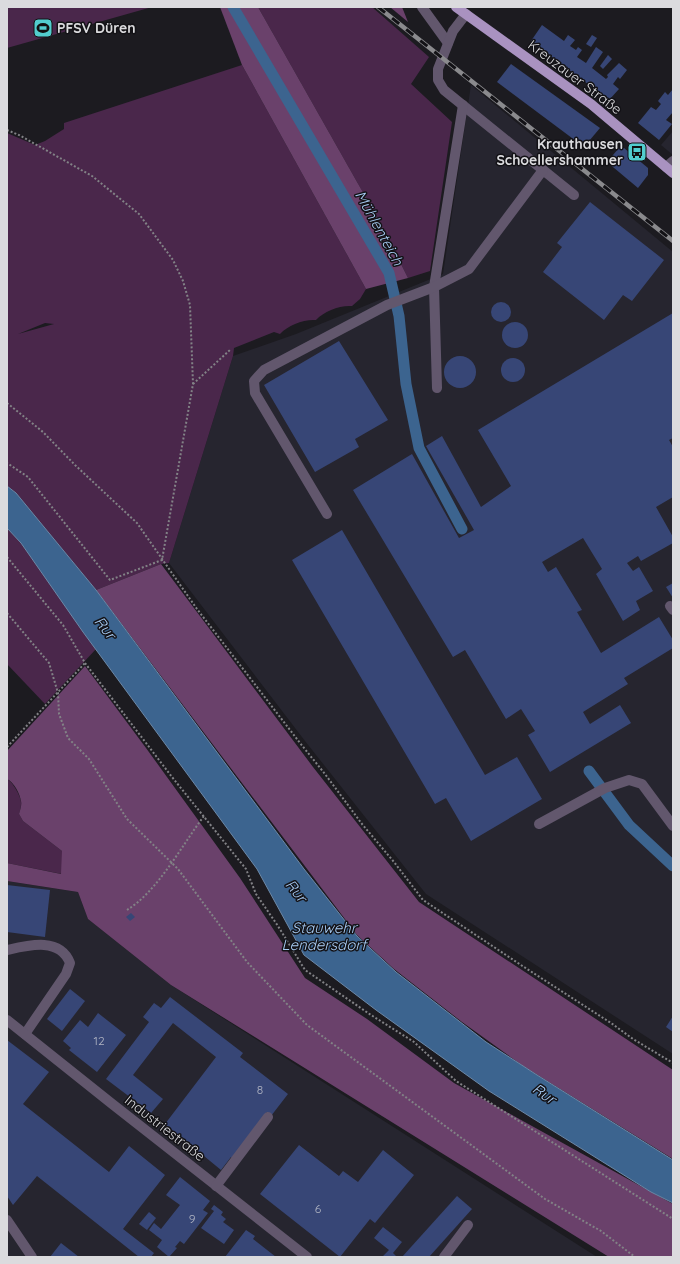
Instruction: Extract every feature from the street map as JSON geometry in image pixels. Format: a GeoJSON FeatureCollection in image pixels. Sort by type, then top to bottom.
{"type":"FeatureCollection","features":[{"type":"Feature","properties":{"kind":"main road","name":"Kreuzauer Straße"},"geometry":{"type":"LineString","coordinates":[[456,7],[591,104],[671,167]]}},
{"type":"Feature","properties":{"kind":"street"},"geometry":{"type":"LineString","coordinates":[[422,7],[448,44]]}},
{"type":"Feature","properties":{"kind":"street"},"geometry":{"type":"LineString","coordinates":[[466,14],[453,31],[438,69],[438,80],[444,90],[574,195]]}},
{"type":"Feature","properties":{"kind":"street"},"geometry":{"type":"LineString","coordinates":[[437,388],[434,287],[463,105]]}},
{"type":"Feature","properties":{"kind":"street"},"geometry":{"type":"LineString","coordinates":[[327,514],[255,393],[254,380],[264,370],[388,305],[434,287],[469,270],[543,170]]}},
{"type":"Feature","properties":{"kind":"street"},"geometry":{"type":"LineString","coordinates":[[539,824],[605,788],[629,780],[642,784],[673,826]]}},
{"type":"Feature","properties":{"kind":"street"},"geometry":{"type":"LineString","coordinates":[[7,950],[40,945],[58,947],[67,956],[70,963],[66,974],[25,1034]]}},
{"type":"Feature","properties":{"kind":"street","name":"Industriestraße"},"geometry":{"type":"LineString","coordinates":[[7,1020],[307,1257]]}},
{"type":"Feature","properties":{"kind":"street"},"geometry":{"type":"LineString","coordinates":[[216,1186],[268,1117]]}},
{"type":"Feature","properties":{"kind":"street"},"geometry":{"type":"LineString","coordinates":[[7,1220],[32,1257]]}},
{"type":"Feature","properties":{"kind":"street"},"geometry":{"type":"LineString","coordinates":[[444,1257],[468,1225]]}},
{"type":"Feature","properties":{"kind":"path"},"geometry":{"type":"LineString","coordinates":[[7,130],[20,135],[92,176],[139,214],[173,260],[183,281],[190,305],[193,384],[162,560]]}},
{"type":"Feature","properties":{"kind":"path"},"geometry":{"type":"LineString","coordinates":[[193,384],[231,349]]}},
{"type":"Feature","properties":{"kind":"path"},"geometry":{"type":"LineString","coordinates":[[7,403],[43,432],[75,465],[137,523],[197,609],[362,824],[423,900],[673,1064]]}},
{"type":"Feature","properties":{"kind":"path"},"geometry":{"type":"LineString","coordinates":[[7,463],[28,477],[110,580],[162,560]]}},
{"type":"Feature","properties":{"kind":"path"},"geometry":{"type":"LineString","coordinates":[[7,557],[63,625],[85,663],[246,869],[256,894],[305,970],[414,1042],[456,1081],[673,1219]]}},
{"type":"Feature","properties":{"kind":"path"},"geometry":{"type":"LineString","coordinates":[[7,613],[49,663],[58,693],[59,714],[68,738],[89,759],[127,818],[178,868],[247,962],[308,1025],[545,1198],[601,1231],[635,1257]]}},
{"type":"Feature","properties":{"kind":"path"},"geometry":{"type":"LineString","coordinates":[[7,747],[85,663]]}},
{"type":"Feature","properties":{"kind":"path"},"geometry":{"type":"LineString","coordinates":[[127,910],[155,884],[204,816]]}},
{"type":"Feature","properties":{"kind":"shaded area","name":"PFSV Düren"},"geometry":{"type":"Polygon","coordinates":[[[7,7],[152,7],[7,48],[7,7]]]}},
{"type":"Feature","properties":{"kind":"shaded area"},"geometry":{"type":"Polygon","coordinates":[[[220,7],[258,7],[382,226],[408,278],[366,289],[242,65],[220,7]]]}},
{"type":"Feature","properties":{"kind":"shaded area"},"geometry":{"type":"Polygon","coordinates":[[[258,7],[372,7],[429,57],[411,84],[452,122],[430,271],[408,278],[382,226],[258,7]]]}},
{"type":"Feature","properties":{"kind":"shaded area"},"geometry":{"type":"Polygon","coordinates":[[[390,7],[402,7],[408,22],[390,7]]]}},
{"type":"Feature","properties":{"kind":"shaded area"},"geometry":{"type":"Polygon","coordinates":[[[242,65],[366,289],[360,299],[352,306],[342,306],[332,309],[316,320],[306,320],[296,323],[280,334],[274,332],[234,348],[233,356],[169,563],[161,564],[96,590],[16,493],[7,486],[7,133],[35,145],[45,141],[64,129],[64,123],[242,65]],[[45,323],[18,334],[54,324],[45,323]]]}},
{"type":"Feature","properties":{"kind":"shaded area"},"geometry":{"type":"Polygon","coordinates":[[[471,85],[673,252],[673,1054],[426,894],[305,741],[169,563],[233,356],[296,334],[443,274],[471,85]]]}},
{"type":"Feature","properties":{"kind":"shaded area"},"geometry":{"type":"Polygon","coordinates":[[[673,131],[673,155],[661,145],[673,131]]]}},
{"type":"Feature","properties":{"kind":"shaded area"},"geometry":{"type":"Polygon","coordinates":[[[7,528],[21,543],[96,649],[45,704],[7,664],[7,528]]]}},
{"type":"Feature","properties":{"kind":"shaded area"},"geometry":{"type":"Polygon","coordinates":[[[161,564],[313,767],[419,902],[673,1070],[673,1159],[523,1066],[462,1022],[394,969],[357,935],[96,590],[161,564]]]}},
{"type":"Feature","properties":{"kind":"shaded area"},"geometry":{"type":"Polygon","coordinates":[[[85,666],[240,878],[305,978],[367,1019],[454,1083],[673,1204],[673,1257],[609,1257],[171,985],[88,919],[78,892],[7,881],[7,863],[61,874],[62,851],[23,821],[19,814],[21,801],[19,795],[14,785],[7,779],[7,751],[85,666]]]}},
{"type":"Feature","properties":{"kind":"shaded area"},"geometry":{"type":"Polygon","coordinates":[[[7,779],[19,794],[21,805],[19,814],[23,821],[62,851],[62,874],[7,863],[7,779]]]}},
{"type":"Feature","properties":{"kind":"shaded area"},"geometry":{"type":"Polygon","coordinates":[[[7,881],[78,892],[88,919],[171,985],[597,1257],[7,1257],[7,881]]]}},
{"type":"Feature","properties":{"kind":"water","name":"Stauwehr Lendersdorf"},"geometry":{"type":"Polygon","coordinates":[[[7,486],[16,493],[96,590],[304,869],[357,936],[396,972],[486,1042],[673,1160],[673,1203],[651,1192],[489,1091],[376,1010],[304,955],[257,869],[83,632],[21,543],[7,528],[7,486]]]}},
{"type":"Feature","properties":{"kind":"building"},"geometry":{"type":"Polygon","coordinates":[[[542,25],[564,41],[568,35],[575,40],[570,46],[576,50],[578,47],[582,50],[577,57],[586,63],[596,47],[603,52],[592,68],[606,79],[608,77],[607,75],[619,63],[627,70],[620,79],[618,77],[613,84],[619,89],[609,100],[531,41],[542,25]]]}},
{"type":"Feature","properties":{"kind":"building"},"geometry":{"type":"Polygon","coordinates":[[[592,35],[597,38],[591,47],[586,44],[592,35]]]}},
{"type":"Feature","properties":{"kind":"building"},"geometry":{"type":"Polygon","coordinates":[[[608,55],[612,59],[603,69],[600,66],[608,55]]]}},
{"type":"Feature","properties":{"kind":"building"},"geometry":{"type":"Polygon","coordinates":[[[511,64],[600,128],[584,147],[497,82],[511,64]]]}},
{"type":"Feature","properties":{"kind":"building"},"geometry":{"type":"Polygon","coordinates":[[[673,89],[673,112],[666,120],[672,124],[659,140],[638,123],[651,107],[656,110],[661,104],[658,101],[665,92],[668,95],[673,89]]]}},
{"type":"Feature","properties":{"kind":"building"},"geometry":{"type":"Polygon","coordinates":[[[619,148],[624,148],[648,168],[648,175],[638,188],[607,162],[619,148]]]}},
{"type":"Feature","properties":{"kind":"building"},"geometry":{"type":"Polygon","coordinates":[[[590,202],[664,260],[632,301],[623,295],[604,320],[543,272],[562,247],[557,243],[590,202]]]}},
{"type":"Feature","properties":{"kind":"building"},"geometry":{"type":"Polygon","coordinates":[[[501,302],[508,305],[511,312],[508,319],[501,322],[494,319],[491,312],[494,305],[501,302]]]}},
{"type":"Feature","properties":{"kind":"building"},"geometry":{"type":"Polygon","coordinates":[[[673,313],[673,438],[669,440],[673,447],[673,497],[656,507],[673,537],[673,543],[641,561],[638,556],[627,563],[633,571],[639,567],[653,591],[636,601],[640,610],[623,621],[596,574],[602,569],[583,538],[542,562],[548,572],[556,567],[582,610],[577,612],[601,653],[659,617],[673,640],[673,648],[624,678],[628,684],[583,712],[590,724],[620,705],[631,723],[550,772],[528,735],[535,731],[521,709],[506,719],[465,650],[453,657],[353,490],[412,454],[459,538],[474,530],[426,446],[442,436],[481,507],[511,486],[478,430],[673,313]]]}},
{"type":"Feature","properties":{"kind":"building"},"geometry":{"type":"Polygon","coordinates":[[[515,322],[524,326],[528,335],[524,344],[515,348],[506,344],[502,335],[506,326],[515,322]]]}},
{"type":"Feature","properties":{"kind":"building"},"geometry":{"type":"Polygon","coordinates":[[[339,341],[388,420],[355,439],[359,447],[315,472],[264,385],[339,341]]]}},
{"type":"Feature","properties":{"kind":"building"},"geometry":{"type":"Polygon","coordinates":[[[460,356],[471,361],[476,372],[471,383],[460,388],[449,383],[444,372],[449,361],[460,356]]]}},
{"type":"Feature","properties":{"kind":"building"},"geometry":{"type":"Polygon","coordinates":[[[513,358],[522,361],[525,370],[522,379],[513,382],[504,379],[501,370],[504,361],[513,358]]]}},
{"type":"Feature","properties":{"kind":"building"},"geometry":{"type":"Polygon","coordinates":[[[342,530],[485,775],[517,757],[542,799],[471,841],[446,798],[435,804],[292,560],[342,530]]]}},
{"type":"Feature","properties":{"kind":"building"},"geometry":{"type":"Polygon","coordinates":[[[673,583],[673,598],[666,587],[673,583]]]}},
{"type":"Feature","properties":{"kind":"building"},"geometry":{"type":"Polygon","coordinates":[[[7,885],[50,890],[45,937],[7,932],[7,885]]]}},
{"type":"Feature","properties":{"kind":"building"},"geometry":{"type":"Polygon","coordinates":[[[131,913],[135,917],[130,921],[126,917],[131,913]]]}},
{"type":"Feature","properties":{"kind":"building"},"geometry":{"type":"Polygon","coordinates":[[[70,989],[85,1001],[62,1031],[47,1019],[70,989]]]}},
{"type":"Feature","properties":{"kind":"building"},"geometry":{"type":"Polygon","coordinates":[[[170,997],[243,1053],[240,1057],[288,1094],[271,1116],[267,1112],[221,1170],[165,1124],[216,1057],[173,1023],[133,1075],[163,1099],[151,1113],[106,1079],[149,1022],[143,1017],[154,1003],[161,1008],[170,997]]]}},
{"type":"Feature","properties":{"kind":"building"},"geometry":{"type":"Polygon","coordinates":[[[98,1013],[126,1035],[97,1072],[69,1050],[71,1048],[63,1041],[80,1020],[88,1027],[98,1013]]]}},
{"type":"Feature","properties":{"kind":"building"},"geometry":{"type":"Polygon","coordinates":[[[673,1016],[673,1032],[666,1027],[673,1016]]]}},
{"type":"Feature","properties":{"kind":"building"},"geometry":{"type":"Polygon","coordinates":[[[7,1040],[49,1072],[23,1104],[109,1172],[129,1146],[165,1175],[123,1229],[154,1253],[151,1257],[139,1257],[37,1176],[13,1205],[7,1196],[7,1040]]]}},
{"type":"Feature","properties":{"kind":"building"},"geometry":{"type":"Polygon","coordinates":[[[299,1145],[339,1176],[343,1171],[358,1182],[383,1150],[414,1175],[375,1223],[370,1219],[340,1257],[260,1194],[299,1145]]]}},
{"type":"Feature","properties":{"kind":"building"},"geometry":{"type":"Polygon","coordinates":[[[180,1177],[210,1201],[203,1210],[208,1213],[184,1244],[180,1241],[175,1247],[177,1248],[169,1257],[157,1247],[162,1240],[149,1230],[154,1223],[161,1229],[180,1205],[166,1195],[180,1177]]]}},
{"type":"Feature","properties":{"kind":"building"},"geometry":{"type":"Polygon","coordinates":[[[457,1196],[472,1209],[429,1257],[402,1257],[457,1196]]]}},
{"type":"Feature","properties":{"kind":"building"},"geometry":{"type":"Polygon","coordinates":[[[214,1205],[223,1212],[221,1215],[226,1219],[223,1222],[234,1230],[224,1244],[201,1228],[214,1211],[211,1209],[214,1205]]]}},
{"type":"Feature","properties":{"kind":"building"},"geometry":{"type":"Polygon","coordinates":[[[149,1212],[156,1218],[147,1230],[139,1224],[149,1212]]]}},
{"type":"Feature","properties":{"kind":"building"},"geometry":{"type":"Polygon","coordinates":[[[383,1227],[402,1242],[393,1253],[397,1257],[382,1257],[389,1250],[374,1238],[383,1227]]]}},
{"type":"Feature","properties":{"kind":"building"},"geometry":{"type":"Polygon","coordinates":[[[246,1230],[255,1236],[253,1239],[276,1257],[225,1257],[246,1230]]]}},
{"type":"Feature","properties":{"kind":"building"},"geometry":{"type":"Polygon","coordinates":[[[61,1243],[79,1257],[50,1257],[61,1243]]]}},
{"type":"Feature","properties":{"kind":"waterway","name":"Mühlenteich"},"geometry":{"type":"LineString","coordinates":[[233,7],[389,273],[399,316],[406,384],[419,448],[462,529]]}},
{"type":"Feature","properties":{"kind":"waterway","name":"Mühlenteich"},"geometry":{"type":"LineString","coordinates":[[589,771],[629,825],[673,866]]}},
{"type":"Feature","properties":{"kind":"railway"},"geometry":{"type":"LineString","coordinates":[[378,7],[673,241]]}},
{"type":"Feature","properties":{"kind":"place","name":"PFSV Düren"},"geometry":{"type":"Point","coordinates":[43,28]}},
{"type":"Feature","properties":{"kind":"place","name":"Krauthausen Schoellershammer"},"geometry":{"type":"Point","coordinates":[637,152]}},
{"type":"Feature","properties":{"kind":"water label","name":"Rur"},"geometry":{"type":"Point","coordinates":[105,628]}},
{"type":"Feature","properties":{"kind":"water label","name":"Rur"},"geometry":{"type":"Point","coordinates":[296,891]}},
{"type":"Feature","properties":{"kind":"water label","name":"Rur"},"geometry":{"type":"Point","coordinates":[544,1094]}}]}
